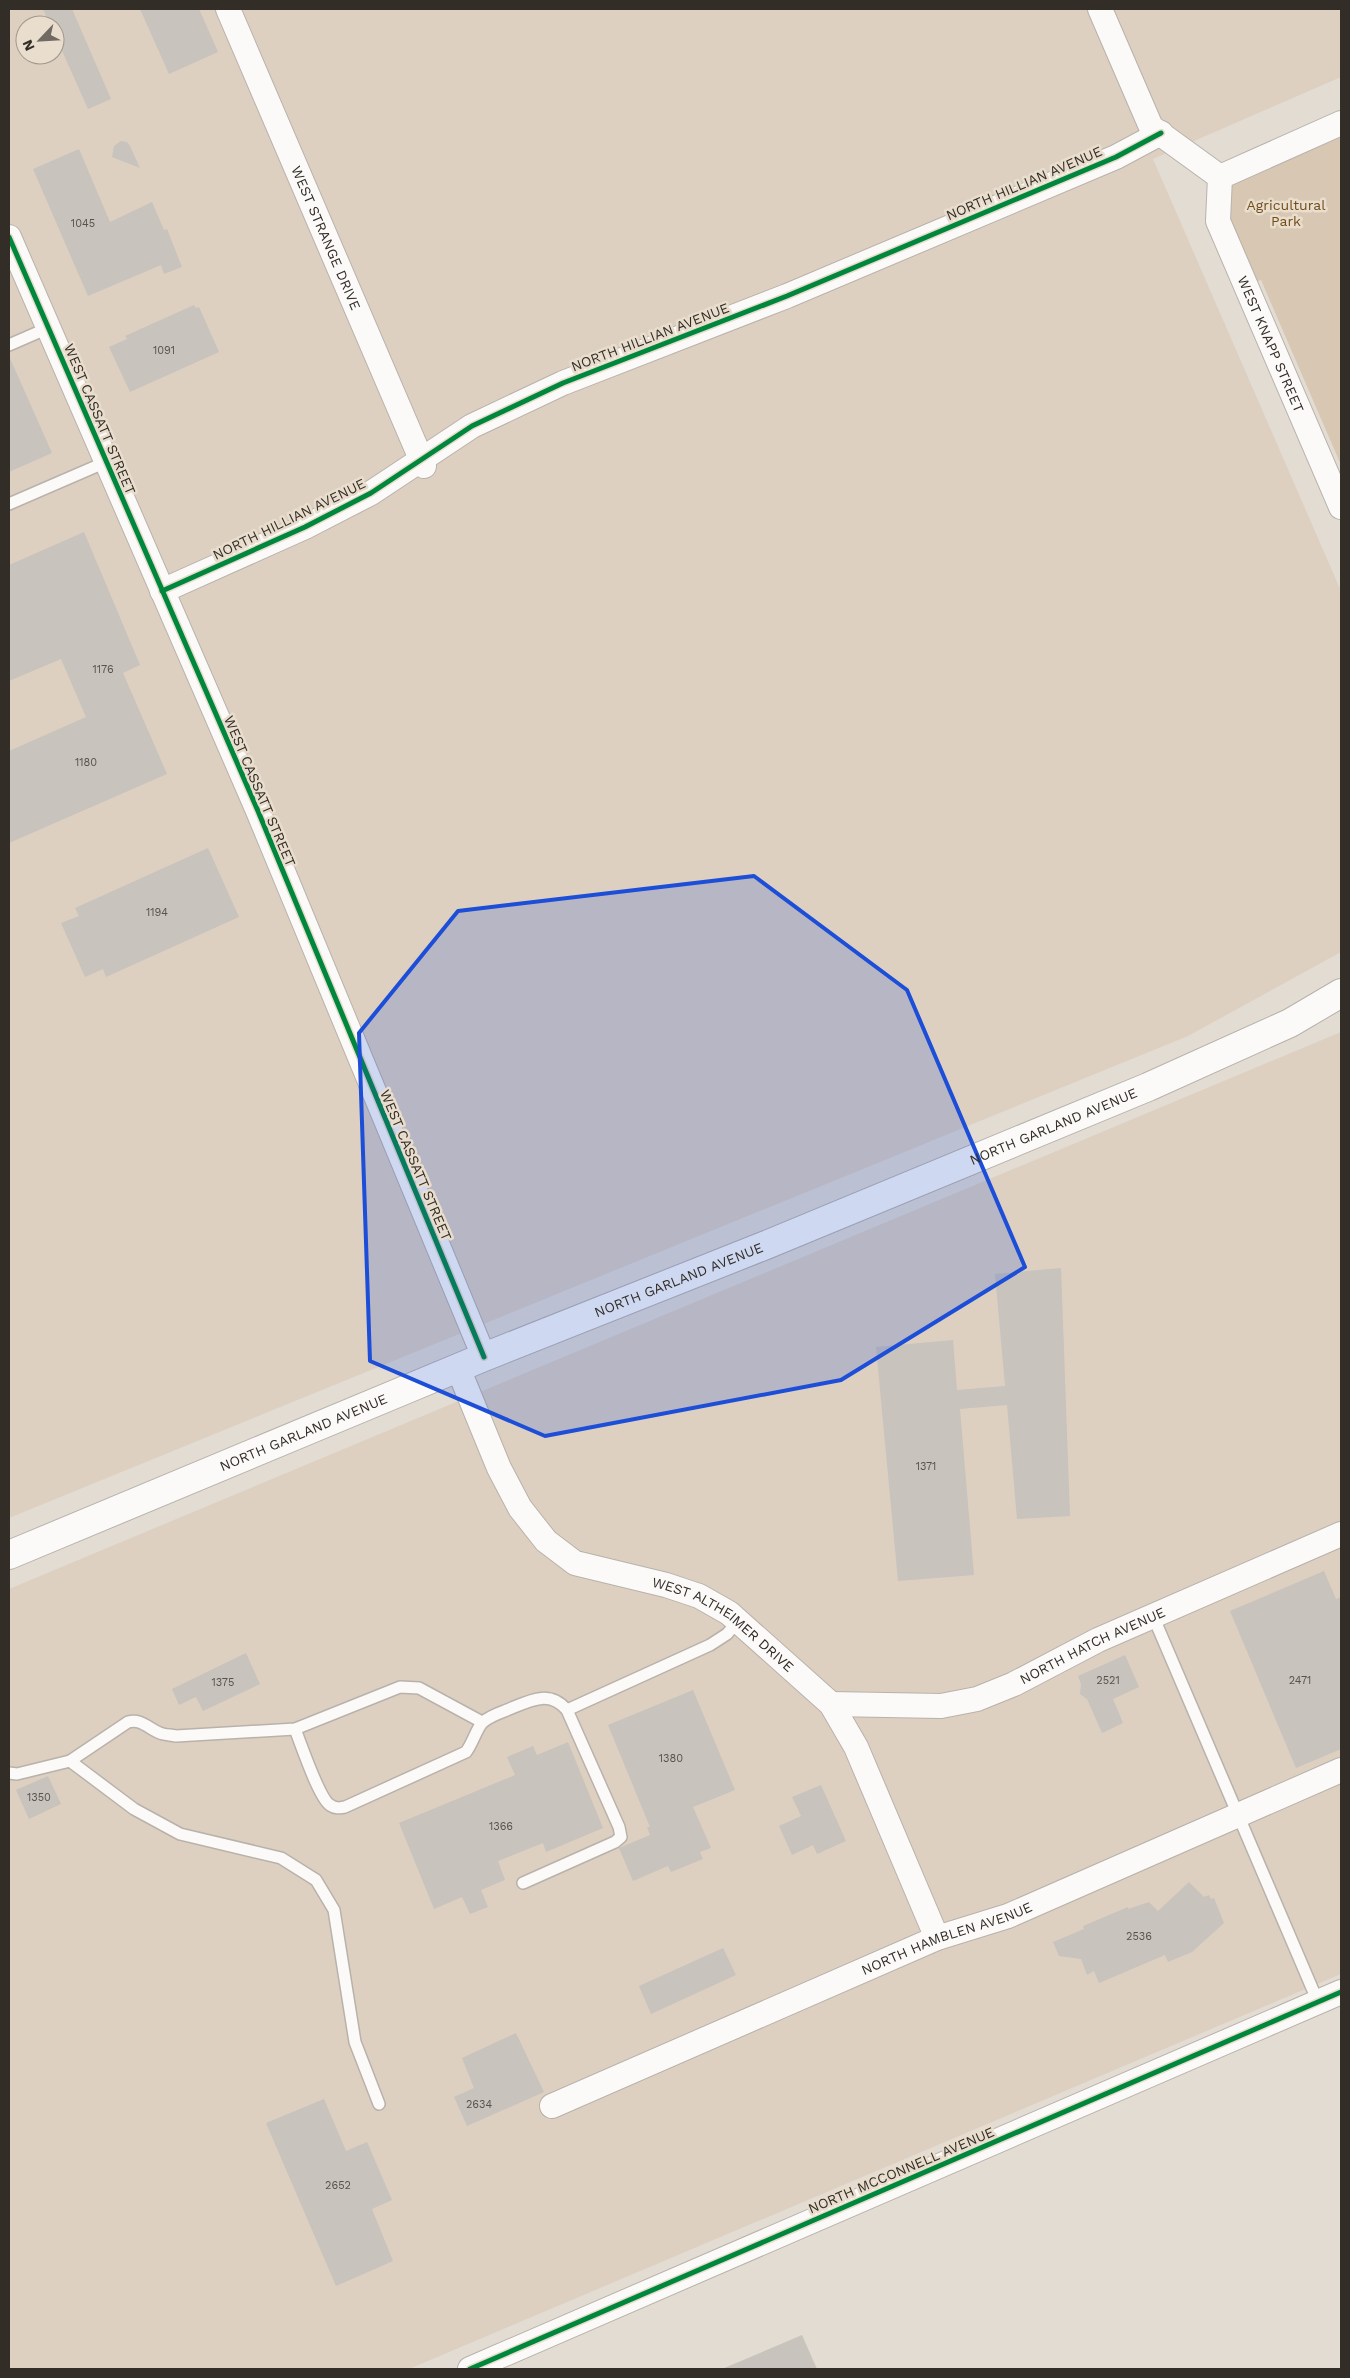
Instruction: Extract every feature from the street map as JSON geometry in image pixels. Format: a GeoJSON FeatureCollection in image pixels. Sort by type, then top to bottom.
{"type":"FeatureCollection","features":[{"type":"Feature","properties":{"kind":"main road","name":"NORTH GARLAND AVENUE"},"geometry":{"type":"LineString","coordinates":[[9,1555],[484,1357],[766,1245],[1148,1087],[1290,1023],[1341,993]]}},
{"type":"Feature","properties":{"kind":"street","name":"WEST STRANGE DRIVE"},"geometry":{"type":"LineString","coordinates":[[228,9],[423,463]]}},
{"type":"Feature","properties":{"kind":"street"},"geometry":{"type":"LineString","coordinates":[[1100,9],[1151,127],[1220,177],[1341,123]]}},
{"type":"Feature","properties":{"kind":"street","name":"NORTH HILLIAN AVENUE"},"geometry":{"type":"LineString","coordinates":[[162,591],[305,527],[371,493],[423,463],[472,426],[563,383],[805,288],[1116,157],[1161,133]]}},
{"type":"Feature","properties":{"kind":"street","name":"WEST KNAPP STREET"},"geometry":{"type":"LineString","coordinates":[[1220,177],[1218,221],[1341,507]]}},
{"type":"Feature","properties":{"kind":"street","name":"WEST CASSATT STREET"},"geometry":{"type":"LineString","coordinates":[[9,237],[258,811],[484,1357]]}},
{"type":"Feature","properties":{"kind":"street","name":"WEST ALTHEIMER DRIVE"},"geometry":{"type":"LineString","coordinates":[[458,1368],[499,1468],[520,1508],[546,1541],[575,1563],[666,1585],[699,1596],[739,1620],[831,1704],[856,1746],[937,1938]]}},
{"type":"Feature","properties":{"kind":"street","name":"NORTH HATCH AVENUE"},"geometry":{"type":"LineString","coordinates":[[831,1704],[940,1706],[977,1699],[1014,1684],[1098,1640],[1341,1534]]}},
{"type":"Feature","properties":{"kind":"street","name":"NORTH HAMBLEN AVENUE"},"geometry":{"type":"LineString","coordinates":[[552,2106],[937,1938],[1008,1916],[1341,1770]]}},
{"type":"Feature","properties":{"kind":"street","name":"NORTH MCCONNELL AVENUE"},"geometry":{"type":"LineString","coordinates":[[470,2369],[1341,1992]]}},
{"type":"Feature","properties":{"kind":"lane"},"geometry":{"type":"LineString","coordinates":[[9,345],[48,328]]}},
{"type":"Feature","properties":{"kind":"lane"},"geometry":{"type":"LineString","coordinates":[[9,504],[106,462]]}},
{"type":"Feature","properties":{"kind":"lane"},"geometry":{"type":"LineString","coordinates":[[1153,1616],[1318,2002]]}},
{"type":"Feature","properties":{"kind":"lane"},"geometry":{"type":"LineString","coordinates":[[567,1710],[710,1645],[727,1634],[739,1620]]}},
{"type":"Feature","properties":{"kind":"lane"},"geometry":{"type":"LineString","coordinates":[[9,1773],[17,1774],[70,1761],[128,1722],[134,1720],[162,1734],[176,1736],[295,1729],[400,1687],[409,1686],[419,1688],[482,1722]]}},
{"type":"Feature","properties":{"kind":"lane"},"geometry":{"type":"LineString","coordinates":[[295,1729],[321,1793],[328,1804],[337,1809],[466,1752],[473,1743],[482,1722],[537,1697],[553,1699],[567,1710],[619,1827],[621,1837],[615,1842],[523,1883]]}},
{"type":"Feature","properties":{"kind":"lane"},"geometry":{"type":"LineString","coordinates":[[70,1761],[134,1809],[180,1834],[281,1858],[316,1880],[334,1910],[355,2042],[379,2104]]}},
{"type":"Feature","properties":{"kind":"highlighted area"},"geometry":{"type":"Polygon","coordinates":[[[754,876],[907,990],[1025,1267],[841,1380],[545,1436],[370,1361],[359,1033],[458,911],[754,876]]]}},
{"type":"Feature","properties":{"kind":"shaded area"},"geometry":{"type":"Polygon","coordinates":[[[9,9],[1341,9],[1341,77],[1153,159],[1341,591],[1341,952],[1188,1036],[9,1518],[9,9]]]}},
{"type":"Feature","properties":{"kind":"shaded area"},"geometry":{"type":"Polygon","coordinates":[[[1341,1032],[1341,1974],[409,2369],[9,2369],[9,1589],[1341,1032]]]}},
{"type":"Feature","properties":{"kind":"green space","name":"Agricultural Park"},"geometry":{"type":"Polygon","coordinates":[[[1341,127],[1341,465],[1261,280],[1252,283],[1232,229],[1228,200],[1231,188],[1246,171],[1341,127]]]}},
{"type":"Feature","properties":{"kind":"building"},"geometry":{"type":"Polygon","coordinates":[[[43,9],[72,9],[111,99],[88,109],[65,57],[65,15],[46,15],[43,9]]]}},
{"type":"Feature","properties":{"kind":"building"},"geometry":{"type":"Polygon","coordinates":[[[140,9],[199,9],[218,52],[169,74],[140,9]]]}},
{"type":"Feature","properties":{"kind":"building"},"geometry":{"type":"Polygon","coordinates":[[[121,141],[127,142],[130,146],[140,168],[112,157],[114,146],[121,141]]]}},
{"type":"Feature","properties":{"kind":"building"},"geometry":{"type":"Polygon","coordinates":[[[79,149],[110,222],[152,202],[164,230],[167,229],[182,267],[164,274],[161,265],[88,296],[33,169],[79,149]]]}},
{"type":"Feature","properties":{"kind":"building"},"geometry":{"type":"Polygon","coordinates":[[[194,305],[196,308],[199,307],[219,352],[130,392],[109,347],[127,339],[125,336],[194,305]]]}},
{"type":"Feature","properties":{"kind":"building"},"geometry":{"type":"Polygon","coordinates":[[[9,356],[52,453],[9,472],[9,356]]]}},
{"type":"Feature","properties":{"kind":"building"},"geometry":{"type":"Polygon","coordinates":[[[84,532],[140,665],[123,673],[167,774],[9,843],[9,751],[86,717],[61,659],[9,681],[9,565],[84,532]]]}},
{"type":"Feature","properties":{"kind":"building"},"geometry":{"type":"Polygon","coordinates":[[[208,848],[239,917],[106,977],[103,969],[85,977],[61,923],[79,916],[75,908],[208,848]]]}},
{"type":"Feature","properties":{"kind":"building"},"geometry":{"type":"Polygon","coordinates":[[[1061,1268],[1070,1516],[1017,1519],[1007,1405],[960,1409],[974,1575],[898,1581],[876,1347],[953,1340],[957,1390],[1005,1386],[995,1274],[1061,1268]]]}},
{"type":"Feature","properties":{"kind":"building"},"geometry":{"type":"Polygon","coordinates":[[[1324,1571],[1336,1599],[1341,1597],[1341,1749],[1296,1768],[1230,1611],[1324,1571]]]}},
{"type":"Feature","properties":{"kind":"building"},"geometry":{"type":"Polygon","coordinates":[[[246,1653],[260,1684],[203,1711],[196,1697],[179,1705],[172,1689],[246,1653]]]}},
{"type":"Feature","properties":{"kind":"building"},"geometry":{"type":"Polygon","coordinates":[[[1125,1655],[1139,1687],[1113,1699],[1123,1723],[1102,1733],[1087,1699],[1080,1694],[1081,1684],[1078,1676],[1125,1655]]]}},
{"type":"Feature","properties":{"kind":"building"},"geometry":{"type":"Polygon","coordinates":[[[693,1690],[735,1790],[693,1807],[711,1848],[700,1852],[703,1859],[671,1872],[668,1866],[633,1881],[619,1848],[650,1835],[647,1827],[650,1827],[608,1725],[693,1690]]]}},
{"type":"Feature","properties":{"kind":"building"},"geometry":{"type":"Polygon","coordinates":[[[568,1742],[603,1828],[546,1852],[543,1843],[498,1861],[505,1880],[481,1890],[488,1907],[470,1914],[462,1897],[434,1909],[399,1823],[515,1775],[507,1757],[533,1746],[537,1755],[568,1742]]]}},
{"type":"Feature","properties":{"kind":"building"},"geometry":{"type":"Polygon","coordinates":[[[48,1776],[61,1804],[29,1819],[16,1790],[48,1776]]]}},
{"type":"Feature","properties":{"kind":"building"},"geometry":{"type":"Polygon","coordinates":[[[821,1785],[846,1841],[817,1854],[813,1845],[792,1855],[779,1826],[801,1816],[792,1797],[821,1785]]]}},
{"type":"Feature","properties":{"kind":"building"},"geometry":{"type":"Polygon","coordinates":[[[1189,1882],[1204,1897],[1209,1895],[1211,1899],[1214,1898],[1224,1923],[1192,1952],[1168,1962],[1165,1955],[1099,1983],[1094,1971],[1087,1975],[1081,1959],[1059,1956],[1053,1942],[1084,1929],[1083,1926],[1128,1907],[1128,1909],[1149,1902],[1158,1911],[1189,1882]]]}},
{"type":"Feature","properties":{"kind":"building"},"geometry":{"type":"Polygon","coordinates":[[[723,1948],[736,1975],[651,2014],[639,1986],[723,1948]]]}},
{"type":"Feature","properties":{"kind":"building"},"geometry":{"type":"Polygon","coordinates":[[[516,2033],[544,2092],[467,2126],[454,2097],[474,2088],[462,2058],[516,2033]]]}},
{"type":"Feature","properties":{"kind":"building"},"geometry":{"type":"Polygon","coordinates":[[[324,2099],[346,2151],[367,2142],[392,2200],[372,2209],[393,2261],[336,2286],[266,2123],[324,2099]]]}},
{"type":"Feature","properties":{"kind":"building"},"geometry":{"type":"Polygon","coordinates":[[[802,2335],[817,2369],[722,2369],[802,2335]]]}},
{"type":"Feature","properties":{"kind":"cycle path"},"geometry":{"type":"LineString","coordinates":[[162,591],[305,527],[371,493],[472,426],[563,383],[787,296],[1116,157],[1161,133]]}},
{"type":"Feature","properties":{"kind":"cycle path"},"geometry":{"type":"LineString","coordinates":[[9,237],[258,811],[484,1357]]}},
{"type":"Feature","properties":{"kind":"cycle path"},"geometry":{"type":"LineString","coordinates":[[470,2369],[1341,1992]]}}]}
